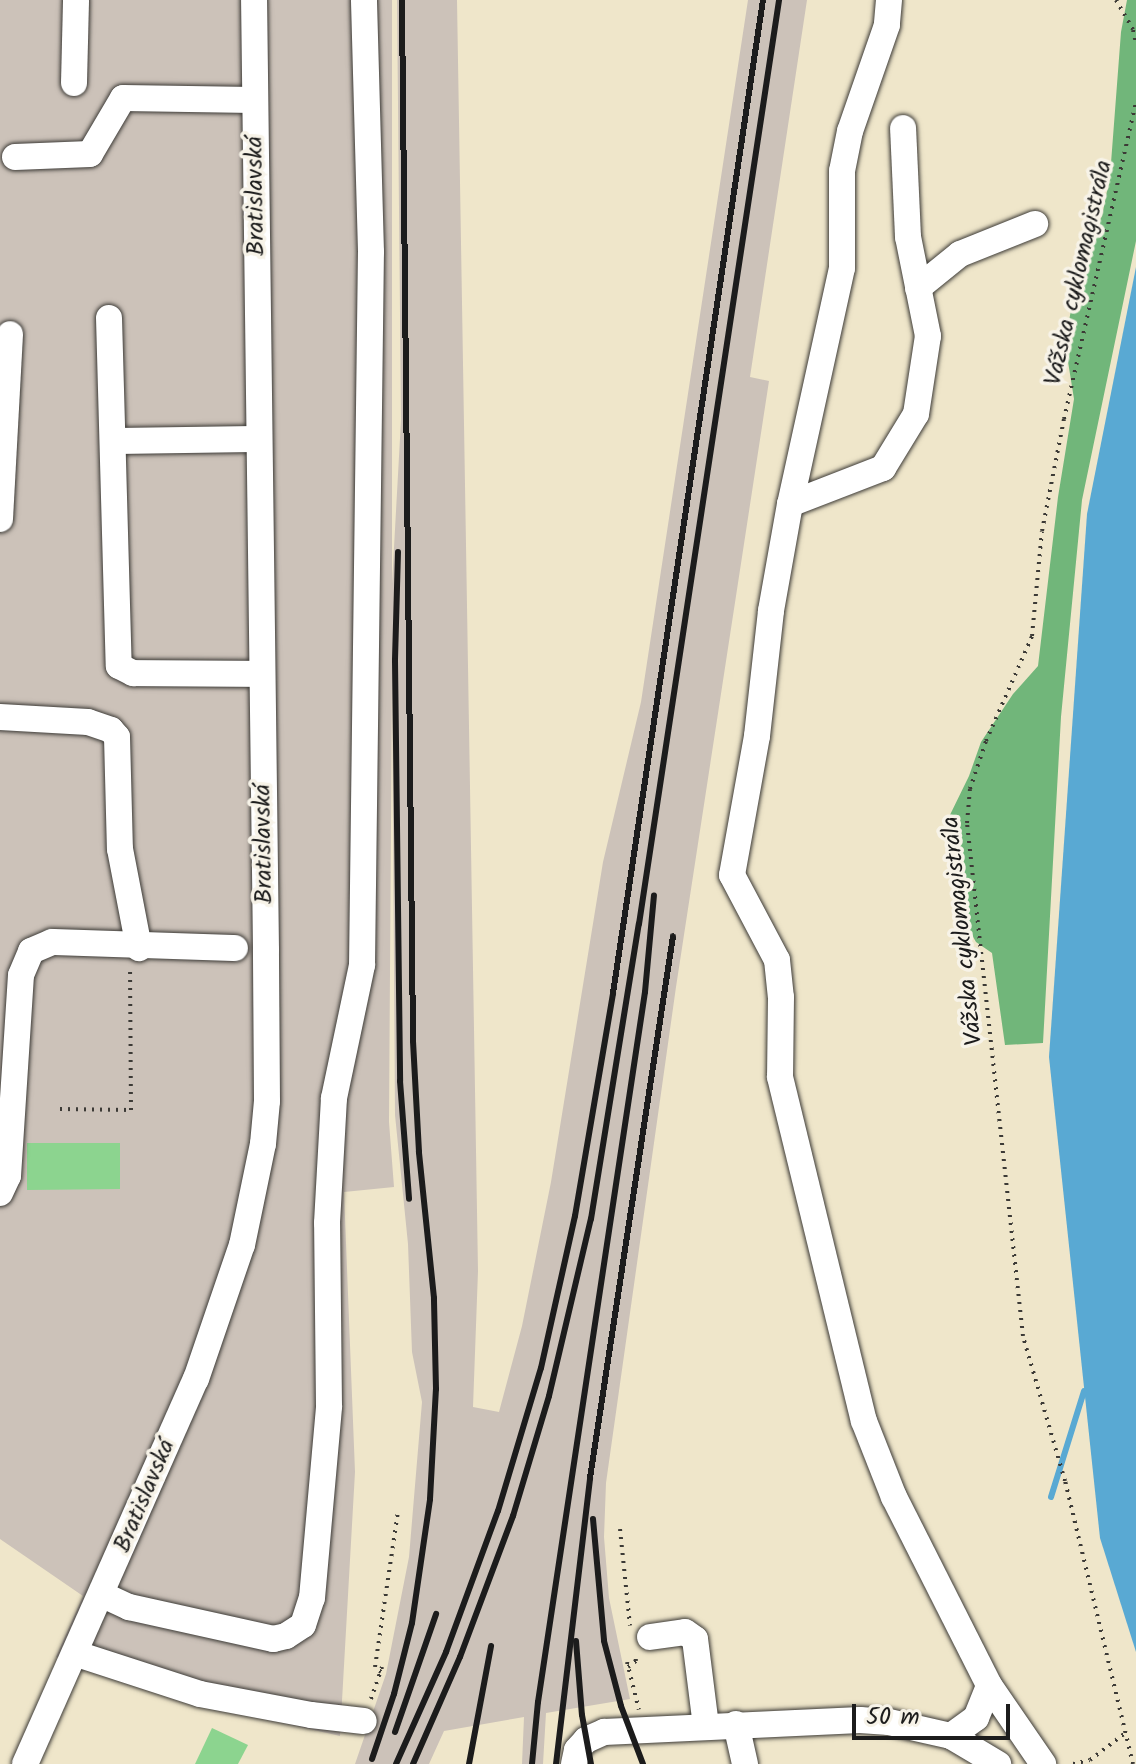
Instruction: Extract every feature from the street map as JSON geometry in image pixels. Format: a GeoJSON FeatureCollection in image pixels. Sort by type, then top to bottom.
{"type":"FeatureCollection","features":[{"type":"Feature","properties":{"kind":"street"},"geometry":{"type":"LineString","coordinates":[[74,83],[76,0]]}},
{"type":"Feature","properties":{"kind":"street","name":"Bratislavská"},"geometry":{"type":"LineString","coordinates":[[25,1764],[77,1654],[196,1379],[242,1245],[263,1144],[267,1101],[254,0]]}},
{"type":"Feature","properties":{"kind":"street"},"geometry":{"type":"LineString","coordinates":[[103,1595],[129,1607],[273,1639],[294,1632],[303,1625],[312,1598],[329,1406],[327,1223],[334,1098],[362,965],[371,252],[364,0]]}},
{"type":"Feature","properties":{"kind":"street"},"geometry":{"type":"LineString","coordinates":[[889,0],[887,25],[850,131],[845,157],[840,283],[790,504],[732,875],[777,960],[781,997],[780,1077],[864,1421],[894,1497],[989,1685],[1043,1764]]}},
{"type":"Feature","properties":{"kind":"street"},"geometry":{"type":"LineString","coordinates":[[15,157],[90,154],[123,98],[254,100]]}},
{"type":"Feature","properties":{"kind":"street"},"geometry":{"type":"LineString","coordinates":[[790,504],[883,468],[916,414],[928,336],[908,237],[903,128]]}},
{"type":"Feature","properties":{"kind":"street"},"geometry":{"type":"LineString","coordinates":[[918,288],[960,254],[1035,224]]}},
{"type":"Feature","properties":{"kind":"street"},"geometry":{"type":"LineString","coordinates":[[109,318],[119,666],[133,673],[262,674]]}},
{"type":"Feature","properties":{"kind":"street"},"geometry":{"type":"LineString","coordinates":[[0,519],[10,334]]}},
{"type":"Feature","properties":{"kind":"street"},"geometry":{"type":"LineString","coordinates":[[113,441],[258,439]]}},
{"type":"Feature","properties":{"kind":"street"},"geometry":{"type":"LineString","coordinates":[[0,717],[88,722],[111,730],[117,737],[120,849],[134,954]]}},
{"type":"Feature","properties":{"kind":"street"},"geometry":{"type":"LineString","coordinates":[[0,1193],[8,1176],[21,975],[26,958],[35,947],[52,942],[134,954],[158,945],[235,948]]}},
{"type":"Feature","properties":{"kind":"street"},"geometry":{"type":"LineString","coordinates":[[650,1637],[685,1632],[695,1639],[706,1726]]}},
{"type":"Feature","properties":{"kind":"street"},"geometry":{"type":"LineString","coordinates":[[77,1654],[200,1694],[311,1715],[364,1721]]}},
{"type":"Feature","properties":{"kind":"street"},"geometry":{"type":"LineString","coordinates":[[951,1736],[976,1718],[989,1685]]}},
{"type":"Feature","properties":{"kind":"street"},"geometry":{"type":"LineString","coordinates":[[574,1764],[577,1750],[586,1740],[604,1732],[860,1720],[889,1722],[951,1736],[998,1764]]}},
{"type":"Feature","properties":{"kind":"street"},"geometry":{"type":"LineString","coordinates":[[736,1724],[745,1764]]}},
{"type":"Feature","properties":{"kind":"path"},"geometry":{"type":"LineString","coordinates":[[1116,0],[1133,30],[1136,43]]}},
{"type":"Feature","properties":{"kind":"path","name":"Vážska cyklomagistrála"},"geometry":{"type":"LineString","coordinates":[[1133,1764],[1065,1481],[1023,1336],[967,823],[970,789],[986,741],[1032,636],[1042,531],[1064,419],[1136,102]]}},
{"type":"Feature","properties":{"kind":"path"},"geometry":{"type":"LineString","coordinates":[[60,1109],[131,1110],[134,954]]}},
{"type":"Feature","properties":{"kind":"path"},"geometry":{"type":"LineString","coordinates":[[364,1721],[381,1670],[375,1667],[398,1511]]}},
{"type":"Feature","properties":{"kind":"path"},"geometry":{"type":"LineString","coordinates":[[620,1529],[625,1597]]}},
{"type":"Feature","properties":{"kind":"path"},"geometry":{"type":"LineString","coordinates":[[627,1662],[644,1729]]}},
{"type":"Feature","properties":{"kind":"path"},"geometry":{"type":"LineString","coordinates":[[1073,1764],[1090,1760],[1124,1734]]}},
{"type":"Feature","properties":{"kind":"shaded area"},"geometry":{"type":"Polygon","coordinates":[[[0,0],[392,0],[392,584],[401,420],[397,0],[457,0],[478,1271],[473,1407],[499,1412],[522,1326],[551,1182],[603,862],[641,702],[748,0],[807,0],[750,377],[769,381],[676,987],[606,1483],[604,1537],[609,1598],[630,1699],[546,1713],[543,1764],[522,1764],[524,1717],[444,1731],[429,1764],[355,1764],[386,1674],[409,1557],[422,1402],[412,1352],[408,1244],[395,1115],[392,675],[389,1122],[394,1187],[344,1192],[355,1472],[340,1736],[196,1703],[56,1657],[83,1596],[0,1539],[0,0]]]}},
{"type":"Feature","properties":{"kind":"green space"},"geometry":{"type":"Polygon","coordinates":[[[1127,0],[1136,0],[1136,241],[1082,500],[1061,717],[1043,1043],[1005,1045],[992,953],[976,942],[964,921],[947,821],[969,776],[981,742],[1013,694],[1038,666],[1058,497],[1074,399],[1065,343],[1081,255],[1102,216],[1110,176],[1121,32],[1127,0]]]}},
{"type":"Feature","properties":{"kind":"green space"},"geometry":{"type":"Polygon","coordinates":[[[27,1143],[120,1143],[120,1189],[27,1190],[27,1143]]]}},
{"type":"Feature","properties":{"kind":"green space"},"geometry":{"type":"Polygon","coordinates":[[[212,1728],[248,1745],[238,1764],[195,1764],[212,1728]]]}},
{"type":"Feature","properties":{"kind":"water"},"geometry":{"type":"Polygon","coordinates":[[[1136,267],[1136,1652],[1100,1538],[1049,1057],[1087,514],[1136,267]]]}},
{"type":"Feature","properties":{"kind":"waterway"},"geometry":{"type":"LineString","coordinates":[[1051,1497],[1084,1391]]}},
{"type":"Feature","properties":{"kind":"railway"},"geometry":{"type":"LineString","coordinates":[[372,1759],[394,1694],[412,1623],[430,1499],[436,1389],[434,1298],[419,1152],[413,1041],[402,0]]}},
{"type":"Feature","properties":{"kind":"railway"},"geometry":{"type":"LineString","coordinates":[[396,1764],[446,1652],[498,1511],[541,1368],[575,1216],[613,993],[763,0]]}},
{"type":"Feature","properties":{"kind":"railway"},"geometry":{"type":"LineString","coordinates":[[413,1764],[460,1657],[513,1516],[549,1396],[591,1219],[639,924],[779,0]]}},
{"type":"Feature","properties":{"kind":"railway"},"geometry":{"type":"LineString","coordinates":[[398,552],[395,661],[400,1081],[409,1199]]}},
{"type":"Feature","properties":{"kind":"railway"},"geometry":{"type":"LineString","coordinates":[[532,1764],[538,1702],[645,992],[654,895]]}},
{"type":"Feature","properties":{"kind":"railway"},"geometry":{"type":"LineString","coordinates":[[556,1764],[590,1478],[673,936]]}},
{"type":"Feature","properties":{"kind":"railway"},"geometry":{"type":"LineString","coordinates":[[593,1519],[604,1641],[621,1706],[643,1764]]}},
{"type":"Feature","properties":{"kind":"railway"},"geometry":{"type":"LineString","coordinates":[[395,1732],[436,1614]]}},
{"type":"Feature","properties":{"kind":"railway"},"geometry":{"type":"LineString","coordinates":[[576,1641],[582,1715],[591,1764]]}},
{"type":"Feature","properties":{"kind":"railway"},"geometry":{"type":"LineString","coordinates":[[469,1764],[491,1646]]}}]}
